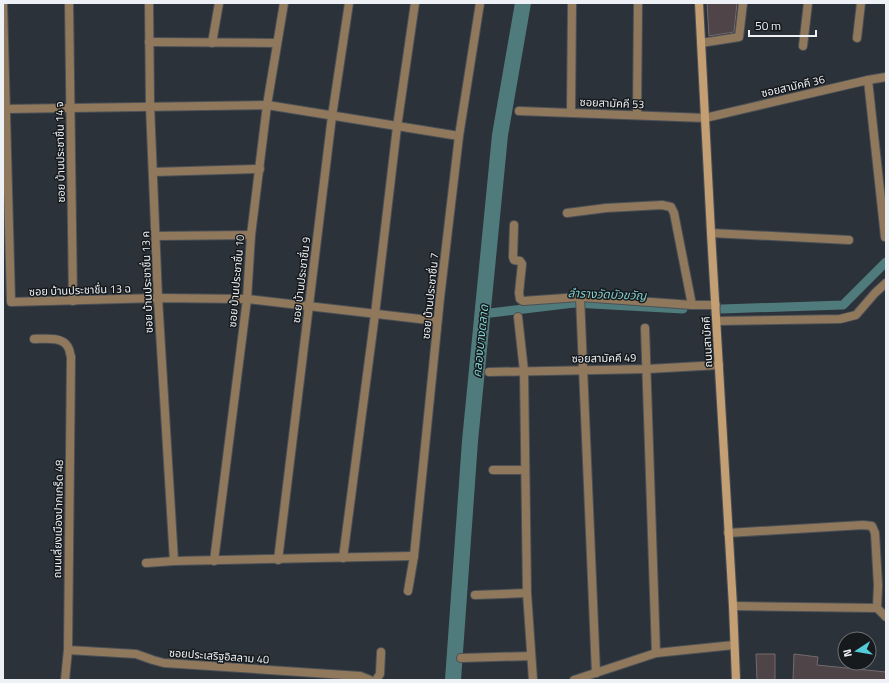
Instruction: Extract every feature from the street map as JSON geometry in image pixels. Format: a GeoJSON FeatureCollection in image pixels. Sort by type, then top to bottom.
{"type":"FeatureCollection","features":[{"type":"Feature","properties":{"kind":"main road","name":"ถนนสามัคคี"},"geometry":{"type":"LineString","coordinates":[[699,3],[736,680]]}},
{"type":"Feature","properties":{"kind":"street"},"geometry":{"type":"LineString","coordinates":[[3,3],[4,109],[267,105],[459,136]]}},
{"type":"Feature","properties":{"kind":"street","name":"ซอย บ้านประชาชื่น 14 จ"},"geometry":{"type":"LineString","coordinates":[[69,3],[73,301]]}},
{"type":"Feature","properties":{"kind":"street","name":"ซอย บ้านประชาชื่น 13 ค"},"geometry":{"type":"LineString","coordinates":[[149,3],[150,106],[158,298],[174,561]]}},
{"type":"Feature","properties":{"kind":"street"},"geometry":{"type":"LineString","coordinates":[[212,43],[219,3]]}},
{"type":"Feature","properties":{"kind":"street","name":"ซอย บ้านประชาชื่น 10"},"geometry":{"type":"LineString","coordinates":[[214,561],[247,299],[250,235],[260,170],[267,105],[284,3]]}},
{"type":"Feature","properties":{"kind":"street","name":"ซอย บ้านประชาชื่น 9"},"geometry":{"type":"LineString","coordinates":[[278,560],[332,116],[349,3]]}},
{"type":"Feature","properties":{"kind":"street"},"geometry":{"type":"LineString","coordinates":[[343,558],[375,314],[396,127],[415,3]]}},
{"type":"Feature","properties":{"kind":"street","name":"ซอย บ้านประชาชื่น 7"},"geometry":{"type":"LineString","coordinates":[[408,591],[414,556],[437,321],[459,136],[480,3]]}},
{"type":"Feature","properties":{"kind":"street"},"geometry":{"type":"LineString","coordinates":[[571,113],[572,3]]}},
{"type":"Feature","properties":{"kind":"street"},"geometry":{"type":"LineString","coordinates":[[637,115],[638,3]]}},
{"type":"Feature","properties":{"kind":"street"},"geometry":{"type":"LineString","coordinates":[[701,42],[739,37],[743,3]]}},
{"type":"Feature","properties":{"kind":"street"},"geometry":{"type":"LineString","coordinates":[[803,46],[808,3]]}},
{"type":"Feature","properties":{"kind":"street"},"geometry":{"type":"LineString","coordinates":[[857,38],[861,3]]}},
{"type":"Feature","properties":{"kind":"street"},"geometry":{"type":"LineString","coordinates":[[149,42],[277,43]]}},
{"type":"Feature","properties":{"kind":"street","name":"ซอยสามัคคี 36"},"geometry":{"type":"LineString","coordinates":[[706,118],[886,76]]}},
{"type":"Feature","properties":{"kind":"street"},"geometry":{"type":"LineString","coordinates":[[868,80],[885,219],[885,238]]}},
{"type":"Feature","properties":{"kind":"street","name":"ซอย บ้านประชาชื่น 13 ฉ"},"geometry":{"type":"LineString","coordinates":[[4,109],[11,302],[158,298],[247,299],[437,321]]}},
{"type":"Feature","properties":{"kind":"street","name":"ซอยสามัคคี 53"},"geometry":{"type":"LineString","coordinates":[[519,111],[706,118]]}},
{"type":"Feature","properties":{"kind":"street"},"geometry":{"type":"LineString","coordinates":[[153,172],[260,170]]}},
{"type":"Feature","properties":{"kind":"street"},"geometry":{"type":"LineString","coordinates":[[567,213],[606,208],[671,207],[674,213],[692,305]]}},
{"type":"Feature","properties":{"kind":"street"},"geometry":{"type":"LineString","coordinates":[[514,225],[513,257],[514,260],[520,261],[522,264],[519,293],[520,299],[524,301],[580,301],[716,306]]}},
{"type":"Feature","properties":{"kind":"street"},"geometry":{"type":"LineString","coordinates":[[711,233],[850,240]]}},
{"type":"Feature","properties":{"kind":"street"},"geometry":{"type":"LineString","coordinates":[[156,236],[250,235]]}},
{"type":"Feature","properties":{"kind":"street"},"geometry":{"type":"LineString","coordinates":[[717,321],[840,320],[856,315],[886,283]]}},
{"type":"Feature","properties":{"kind":"street"},"geometry":{"type":"LineString","coordinates":[[580,301],[596,673]]}},
{"type":"Feature","properties":{"kind":"street"},"geometry":{"type":"LineString","coordinates":[[518,317],[524,371],[528,593],[533,680]]}},
{"type":"Feature","properties":{"kind":"street"},"geometry":{"type":"LineString","coordinates":[[645,328],[656,652]]}},
{"type":"Feature","properties":{"kind":"street","name":"ถนนเลี่ยงเมืองปากเกร็ด 48"},"geometry":{"type":"LineString","coordinates":[[34,339],[54,339],[63,342],[68,347],[70,357],[68,650],[65,680]]}},
{"type":"Feature","properties":{"kind":"street","name":"ซอยสามัคคี 49"},"geometry":{"type":"LineString","coordinates":[[488,372],[647,369],[719,365]]}},
{"type":"Feature","properties":{"kind":"street"},"geometry":{"type":"LineString","coordinates":[[493,470],[525,470]]}},
{"type":"Feature","properties":{"kind":"street"},"geometry":{"type":"LineString","coordinates":[[728,533],[864,525],[872,526],[875,533],[878,584],[877,608]]}},
{"type":"Feature","properties":{"kind":"street"},"geometry":{"type":"LineString","coordinates":[[146,562],[414,556]]}},
{"type":"Feature","properties":{"kind":"street"},"geometry":{"type":"LineString","coordinates":[[475,595],[528,593]]}},
{"type":"Feature","properties":{"kind":"street"},"geometry":{"type":"LineString","coordinates":[[733,606],[877,608],[886,617]]}},
{"type":"Feature","properties":{"kind":"street"},"geometry":{"type":"LineString","coordinates":[[574,680],[656,652],[734,645]]}},
{"type":"Feature","properties":{"kind":"street","name":"ซอยประเสริฐอิสลาม 40"},"geometry":{"type":"LineString","coordinates":[[68,650],[136,654],[164,663],[360,676],[370,680]]}},
{"type":"Feature","properties":{"kind":"street"},"geometry":{"type":"LineString","coordinates":[[376,680],[380,674],[381,652]]}},
{"type":"Feature","properties":{"kind":"street"},"geometry":{"type":"LineString","coordinates":[[461,658],[531,656]]}},
{"type":"Feature","properties":{"kind":"building"},"geometry":{"type":"Polygon","coordinates":[[[707,3],[737,3],[734,32],[709,36],[707,3]]]}},
{"type":"Feature","properties":{"kind":"building"},"geometry":{"type":"Polygon","coordinates":[[[756,654],[775,654],[775,680],[757,680],[756,654]]]}},
{"type":"Feature","properties":{"kind":"building"},"geometry":{"type":"Polygon","coordinates":[[[794,654],[818,657],[817,665],[837,667],[837,671],[886,672],[886,680],[793,680],[794,654]]]}},
{"type":"Feature","properties":{"kind":"waterway","name":"คลองบางตลาด"},"geometry":{"type":"LineString","coordinates":[[453,680],[470,441],[500,135],[523,3]]}},
{"type":"Feature","properties":{"kind":"waterway","name":"ลำรางวัดบัวขวัญ"},"geometry":{"type":"LineString","coordinates":[[722,309],[843,305],[886,262]]}},
{"type":"Feature","properties":{"kind":"waterway","name":"ลำรางวัดบัวขวัญ"},"geometry":{"type":"LineString","coordinates":[[482,314],[574,303],[683,309]]}}]}
